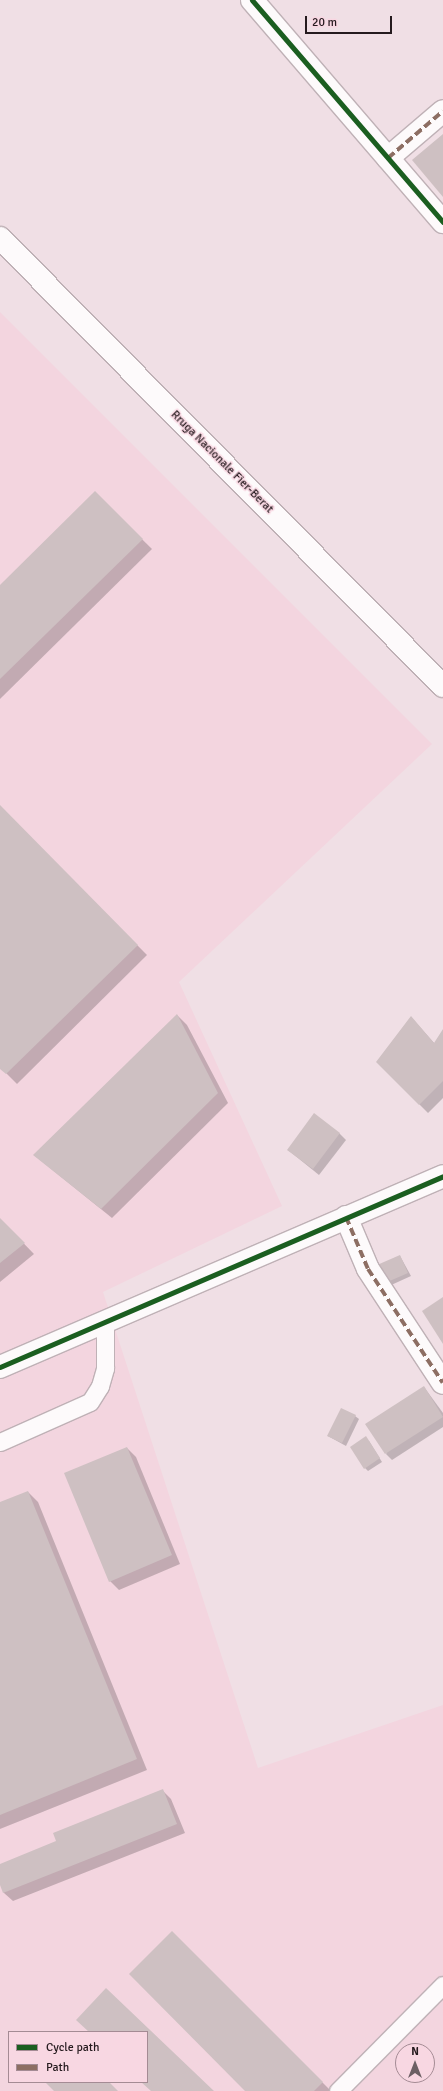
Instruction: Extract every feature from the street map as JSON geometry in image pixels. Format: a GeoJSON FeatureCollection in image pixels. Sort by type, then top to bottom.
{"type":"FeatureCollection","features":[{"type":"Feature","properties":{"kind":"street"},"geometry":{"type":"LineString","coordinates":[[252,0],[443,222]]}},
{"type":"Feature","properties":{"kind":"street"},"geometry":{"type":"LineString","coordinates":[[388,158],[443,111]]}},
{"type":"Feature","properties":{"kind":"street","name":"Rruga Nacionale Fier-Berat"},"geometry":{"type":"LineString","coordinates":[[0,238],[443,686]]}},
{"type":"Feature","properties":{"kind":"street"},"geometry":{"type":"LineString","coordinates":[[0,1367],[105,1320],[443,1176]]}},
{"type":"Feature","properties":{"kind":"street"},"geometry":{"type":"LineString","coordinates":[[346,1217],[368,1269],[443,1383]]}},
{"type":"Feature","properties":{"kind":"lane"},"geometry":{"type":"LineString","coordinates":[[0,1442],[90,1402],[100,1386],[105,1368],[105,1320]]}},
{"type":"Feature","properties":{"kind":"lane"},"geometry":{"type":"LineString","coordinates":[[338,2091],[443,1985]]}},
{"type":"Feature","properties":{"kind":"shaded area"},"geometry":{"type":"Polygon","coordinates":[[[0,312],[432,744],[179,982],[282,1206],[103,1292],[258,1768],[443,1705],[443,2091],[0,2091],[0,312]]]}},
{"type":"Feature","properties":{"kind":"building"},"geometry":{"type":"Polygon","coordinates":[[[443,134],[443,197],[412,160],[443,134]]]}},
{"type":"Feature","properties":{"kind":"building"},"geometry":{"type":"Polygon","coordinates":[[[95,491],[143,539],[0,679],[0,585],[95,491]]]}},
{"type":"Feature","properties":{"kind":"building"},"geometry":{"type":"Polygon","coordinates":[[[0,805],[138,945],[6,1074],[0,1069],[0,805]]]}},
{"type":"Feature","properties":{"kind":"building"},"geometry":{"type":"Polygon","coordinates":[[[177,1014],[218,1093],[101,1209],[33,1155],[177,1014]]]}},
{"type":"Feature","properties":{"kind":"building"},"geometry":{"type":"Polygon","coordinates":[[[411,1016],[434,1043],[443,1029],[443,1081],[419,1105],[376,1062],[411,1016]]]}},
{"type":"Feature","properties":{"kind":"building"},"geometry":{"type":"Polygon","coordinates":[[[314,1113],[340,1133],[313,1169],[287,1150],[314,1113]]]}},
{"type":"Feature","properties":{"kind":"building"},"geometry":{"type":"Polygon","coordinates":[[[0,1218],[25,1243],[0,1263],[0,1218]]]}},
{"type":"Feature","properties":{"kind":"building"},"geometry":{"type":"Polygon","coordinates":[[[400,1255],[408,1273],[385,1283],[377,1265],[400,1255]]]}},
{"type":"Feature","properties":{"kind":"building"},"geometry":{"type":"Polygon","coordinates":[[[443,1297],[443,1344],[422,1311],[443,1297]]]}},
{"type":"Feature","properties":{"kind":"building"},"geometry":{"type":"Polygon","coordinates":[[[424,1386],[443,1417],[385,1454],[365,1424],[424,1386]]]}},
{"type":"Feature","properties":{"kind":"building"},"geometry":{"type":"Polygon","coordinates":[[[341,1408],[356,1415],[342,1443],[327,1436],[341,1408]]]}},
{"type":"Feature","properties":{"kind":"building"},"geometry":{"type":"Polygon","coordinates":[[[366,1436],[380,1458],[364,1469],[350,1447],[366,1436]]]}},
{"type":"Feature","properties":{"kind":"building"},"geometry":{"type":"Polygon","coordinates":[[[127,1447],[172,1555],[109,1582],[64,1473],[127,1447]]]}},
{"type":"Feature","properties":{"kind":"building"},"geometry":{"type":"Polygon","coordinates":[[[28,1491],[137,1759],[0,1815],[0,1502],[28,1491]]]}},
{"type":"Feature","properties":{"kind":"building"},"geometry":{"type":"Polygon","coordinates":[[[163,1789],[177,1824],[3,1893],[0,1885],[0,1864],[56,1841],[53,1833],[163,1789]]]}},
{"type":"Feature","properties":{"kind":"building"},"geometry":{"type":"Polygon","coordinates":[[[172,1931],[323,2082],[314,2091],[245,2091],[129,1974],[172,1931]]]}},
{"type":"Feature","properties":{"kind":"building"},"geometry":{"type":"Polygon","coordinates":[[[106,1988],[214,2091],[151,2091],[142,2083],[148,2083],[148,2031],[88,2031],[76,2020],[106,1988]]]}},
{"type":"Feature","properties":{"kind":"building"},"geometry":{"type":"Polygon","coordinates":[[[46,2083],[110,2083],[118,2091],[54,2091],[46,2083]]]}},
{"type":"Feature","properties":{"kind":"marked path"},"geometry":{"type":"LineString","coordinates":[[388,158],[443,111]]}},
{"type":"Feature","properties":{"kind":"marked path"},"geometry":{"type":"LineString","coordinates":[[346,1217],[368,1269],[443,1383]]}},
{"type":"Feature","properties":{"kind":"cycle path"},"geometry":{"type":"LineString","coordinates":[[252,0],[443,222]]}},
{"type":"Feature","properties":{"kind":"cycle path"},"geometry":{"type":"LineString","coordinates":[[0,1367],[443,1176]]}}]}
